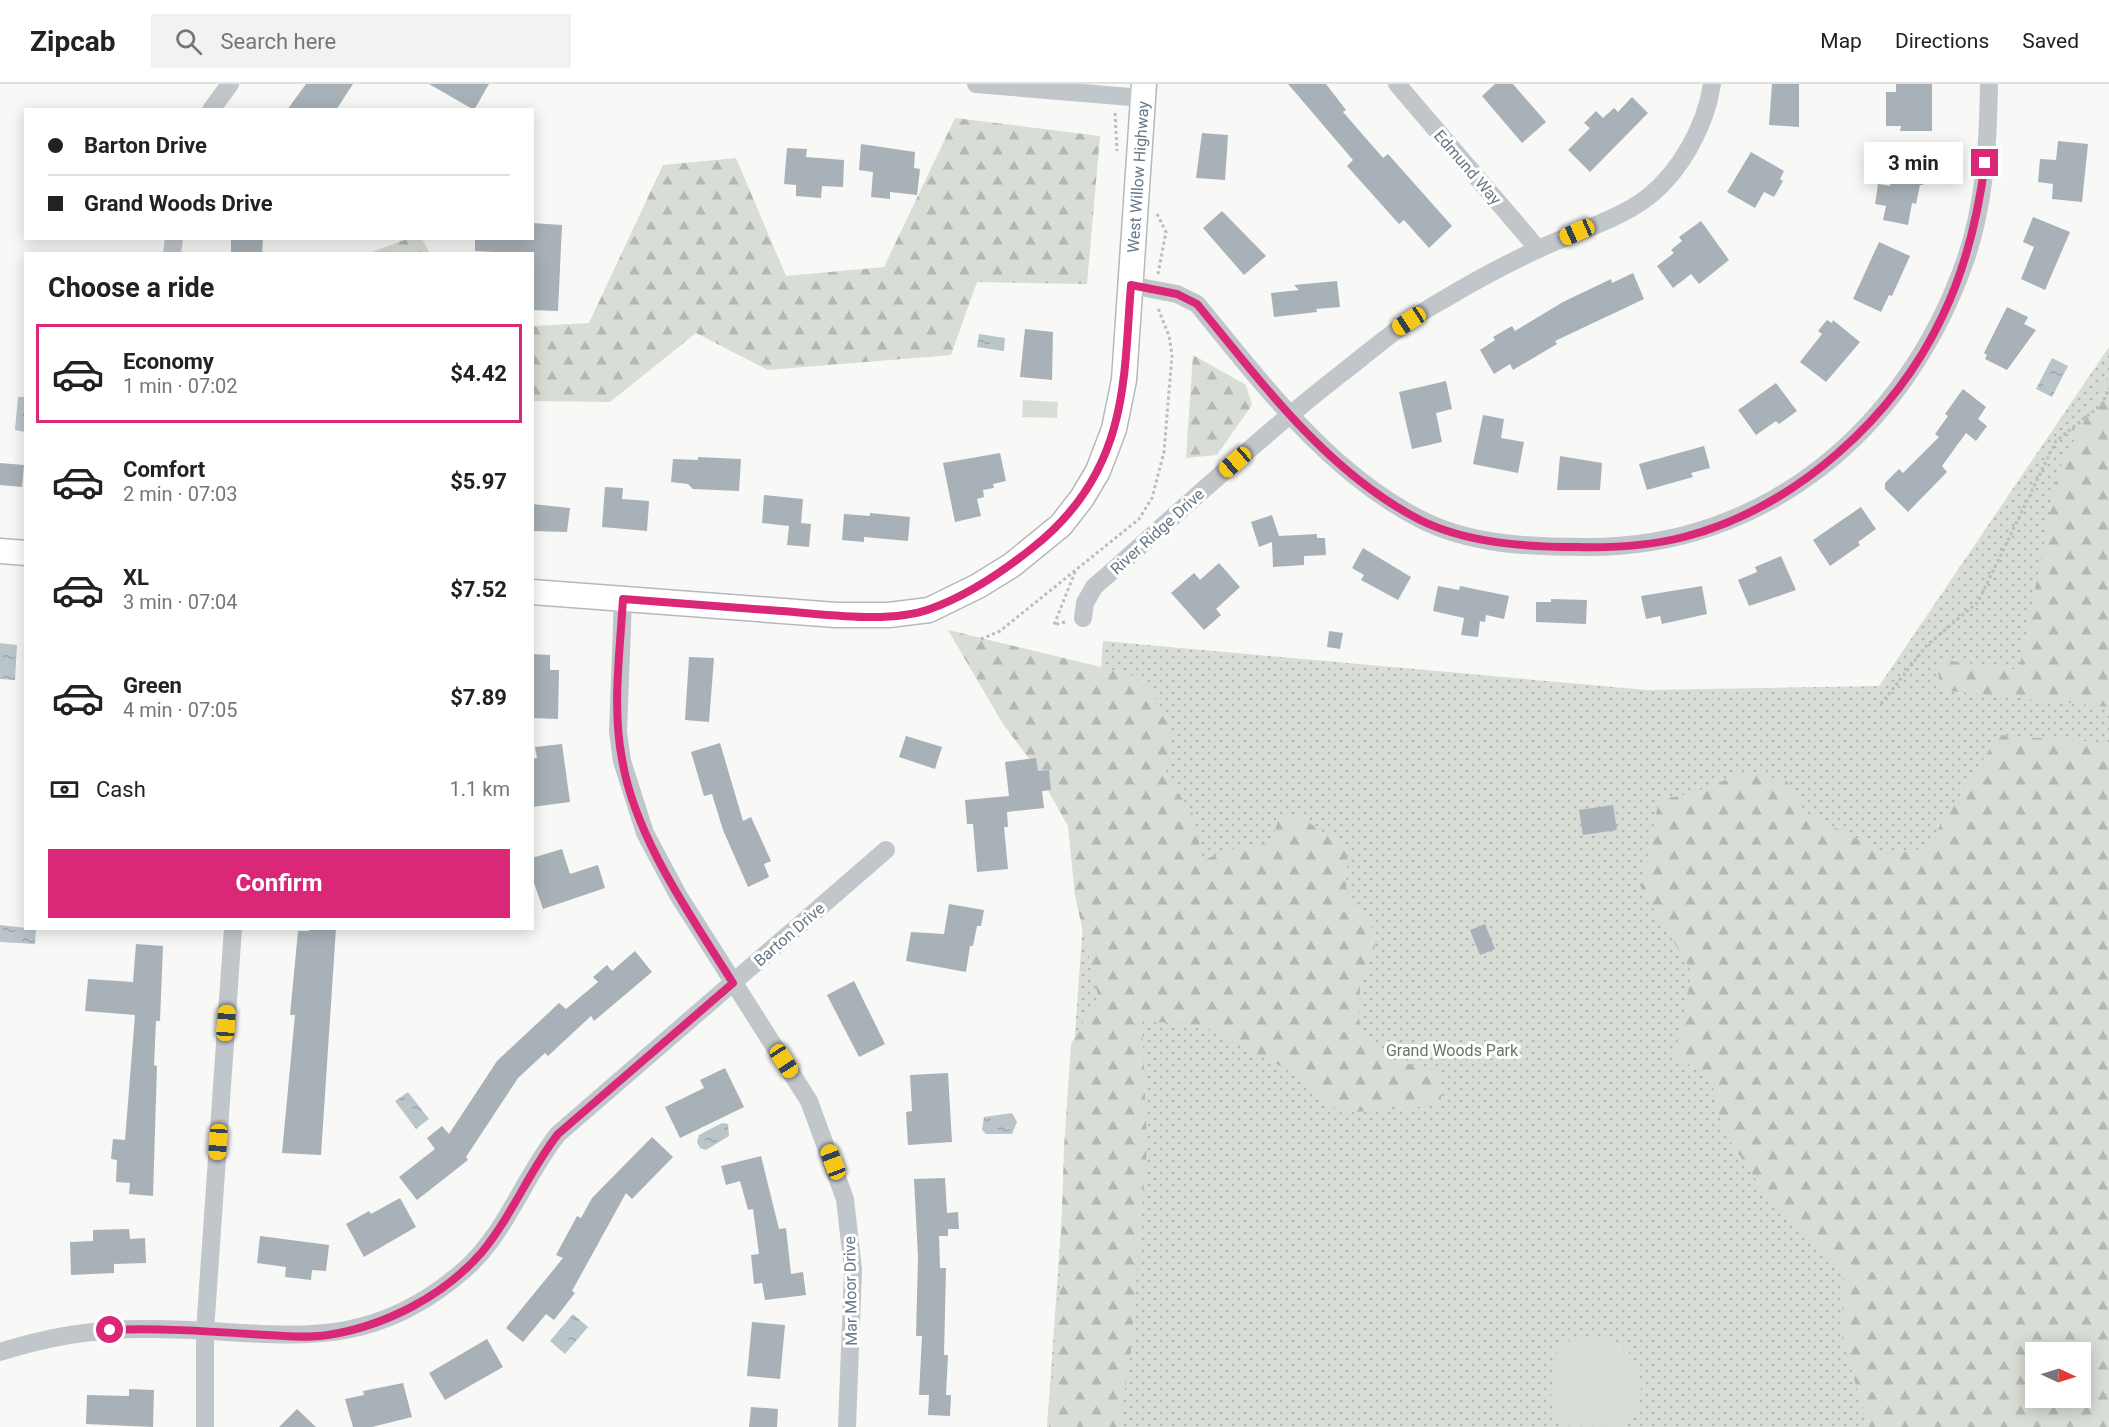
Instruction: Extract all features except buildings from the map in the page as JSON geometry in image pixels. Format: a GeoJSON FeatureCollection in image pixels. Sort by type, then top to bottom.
{"type":"FeatureCollection","features":[{"type":"Feature","properties":{"kind":"street"},"geometry":{"type":"LineString","coordinates":[[212,108],[230,84]]}},
{"type":"Feature","properties":{"kind":"street"},"geometry":{"type":"LineString","coordinates":[[976,84],[1114,95],[1144,91]]}},
{"type":"Feature","properties":{"kind":"street","name":"Edmund Way"},"geometry":{"type":"LineString","coordinates":[[1397,84],[1538,249]]}},
{"type":"Feature","properties":{"kind":"street","name":"River Ridge Drive"},"geometry":{"type":"LineString","coordinates":[[1083,618],[1085,603],[1094,587],[1288,415],[1392,332],[1441,300],[1538,249],[1616,215],[1648,197],[1677,164],[1700,126],[1712,84]]}},
{"type":"Feature","properties":{"kind":"street"},"geometry":{"type":"LineString","coordinates":[[1131,285],[1177,294],[1197,304],[1288,415],[1366,486],[1422,521],[1487,541],[1539,547],[1647,544],[1684,537],[1724,524],[1769,502],[1807,478],[1847,445],[1884,406],[1915,364],[1943,316],[1965,262],[1979,208],[1988,140],[1989,84]]}},
{"type":"Feature","properties":{"kind":"street","name":"West Willow Highway"},"geometry":{"type":"LineString","coordinates":[[534,592],[836,615],[889,615],[929,610],[978,586],[1012,565],[1060,525],[1082,498],[1098,471],[1114,429],[1124,380],[1144,91]]}},
{"type":"Feature","properties":{"kind":"street"},"geometry":{"type":"LineString","coordinates":[[0,551],[24,553]]}},
{"type":"Feature","properties":{"kind":"street","name":"Mar Moor Drive"},"geometry":{"type":"LineString","coordinates":[[623,599],[618,721],[624,769],[650,842],[678,895],[809,1101],[844,1199],[853,1270],[847,1427]]}},
{"type":"Feature","properties":{"kind":"street","name":"Barton Drive"},"geometry":{"type":"LineString","coordinates":[[0,1352],[60,1336],[93,1331],[144,1328],[292,1336],[327,1335],[368,1326],[408,1309],[442,1288],[463,1271],[495,1236],[539,1158],[558,1134],[886,850]]}},
{"type":"Feature","properties":{"kind":"street"},"geometry":{"type":"LineString","coordinates":[[205,1427],[205,1331],[233,930]]}},
{"type":"Feature","properties":{"kind":"path"},"geometry":{"type":"LineString","coordinates":[[1114,95],[1117,160]]}},
{"type":"Feature","properties":{"kind":"path"},"geometry":{"type":"LineString","coordinates":[[1881,704],[1928,645],[1978,602],[2055,441],[2102,404],[2109,388]]}},
{"type":"Feature","properties":{"kind":"green space"},"geometry":{"type":"Polygon","coordinates":[[[955,118],[1100,136],[1087,284],[977,282],[951,355],[768,370],[696,333],[610,402],[534,401],[534,326],[589,323],[663,165],[736,158],[786,276],[884,267],[955,118]]]}},
{"type":"Feature","properties":{"kind":"green space"},"geometry":{"type":"Polygon","coordinates":[[[404,240],[423,240],[429,252],[372,252],[404,240]]]}},
{"type":"Feature","properties":{"kind":"green space","name":"Grand Woods Park"},"geometry":{"type":"Polygon","coordinates":[[[2109,347],[2109,1427],[1047,1427],[1103,641],[1647,690],[1879,686],[2109,347]]]}},
{"type":"Feature","properties":{"kind":"green space"},"geometry":{"type":"Polygon","coordinates":[[[1193,355],[1246,385],[1252,405],[1217,455],[1186,458],[1193,355]]]}},
{"type":"Feature","properties":{"kind":"green space"},"geometry":{"type":"Polygon","coordinates":[[[2109,374],[2109,707],[1940,690],[1937,659],[2019,670],[2059,469],[2109,374]]]}},
{"type":"Feature","properties":{"kind":"green space"},"geometry":{"type":"Polygon","coordinates":[[[1023,400],[1058,402],[1057,418],[1022,417],[1023,400]]]}},
{"type":"Feature","properties":{"kind":"green space"},"geometry":{"type":"Polygon","coordinates":[[[948,630],[1130,674],[1153,694],[1173,733],[1165,776],[1192,811],[1203,860],[1240,846],[1271,844],[1279,817],[1297,815],[1348,848],[1346,887],[1378,938],[1360,987],[1359,1029],[1385,1057],[1441,1073],[1441,1105],[1342,1113],[1286,1069],[1201,1025],[1142,1021],[1147,1146],[1131,1350],[1119,1427],[1049,1427],[1059,1300],[1064,1148],[1071,1044],[1098,996],[1075,896],[1068,826],[1033,764],[1003,724],[948,630]]]}},
{"type":"Feature","properties":{"kind":"green space"},"geometry":{"type":"Polygon","coordinates":[[[1999,735],[2109,743],[2109,1427],[1868,1427],[1842,1337],[1843,1270],[1769,1199],[1723,1131],[1711,1078],[1675,1056],[1692,972],[1641,888],[1659,800],[1692,793],[1745,772],[1787,781],[1804,812],[1889,855],[1926,848],[1999,735]]]}},
{"type":"Feature","properties":{"kind":"green space"},"geometry":{"type":"Polygon","coordinates":[[[1575,1337],[1618,1343],[1632,1358],[1640,1379],[1641,1393],[1637,1407],[1624,1427],[1561,1425],[1556,1418],[1551,1400],[1557,1349],[1575,1337]]]}},
{"type":"Feature","properties":{"kind":"water"},"geometry":{"type":"Polygon","coordinates":[[[979,334],[1005,338],[1004,351],[977,347],[979,334]]]}},
{"type":"Feature","properties":{"kind":"water"},"geometry":{"type":"Polygon","coordinates":[[[2052,358],[2068,366],[2052,397],[2036,389],[2052,358]]]}},
{"type":"Feature","properties":{"kind":"water"},"geometry":{"type":"Polygon","coordinates":[[[18,397],[24,397],[24,432],[15,430],[18,397]]]}},
{"type":"Feature","properties":{"kind":"water"},"geometry":{"type":"Polygon","coordinates":[[[0,643],[17,645],[15,680],[0,679],[0,643]]]}},
{"type":"Feature","properties":{"kind":"water"},"geometry":{"type":"Polygon","coordinates":[[[0,925],[36,930],[35,944],[0,942],[0,925]]]}},
{"type":"Feature","properties":{"kind":"water"},"geometry":{"type":"Polygon","coordinates":[[[408,1092],[429,1119],[416,1129],[395,1101],[408,1092]]]}},
{"type":"Feature","properties":{"kind":"water"},"geometry":{"type":"Polygon","coordinates":[[[1012,1113],[1017,1122],[1012,1134],[986,1134],[982,1130],[984,1117],[1012,1113]]]}},
{"type":"Feature","properties":{"kind":"water"},"geometry":{"type":"Polygon","coordinates":[[[722,1123],[728,1124],[729,1136],[706,1150],[700,1148],[697,1142],[699,1135],[722,1123]]]}},
{"type":"Feature","properties":{"kind":"water"},"geometry":{"type":"Polygon","coordinates":[[[573,1314],[588,1327],[565,1354],[550,1341],[573,1314]]]}},
{"type":"Feature","properties":{"kind":"route"},"geometry":{"type":"LineString","coordinates":[[110,1330],[144,1328],[292,1336],[327,1335],[368,1326],[408,1309],[442,1288],[480,1254],[495,1236],[539,1158],[558,1134],[733,983],[678,895],[645,832],[622,761],[618,732],[618,699],[623,599],[836,615],[889,615],[929,610],[978,586],[1012,565],[1060,525],[1082,498],[1098,471],[1114,429],[1124,380],[1131,285],[1177,294],[1197,304],[1288,415],[1366,486],[1422,521],[1487,541],[1539,547],[1600,548],[1647,544],[1684,537],[1724,524],[1769,502],[1807,478],[1847,445],[1884,406],[1915,364],[1943,316],[1965,262],[1979,208],[1985,163]]}}]}
